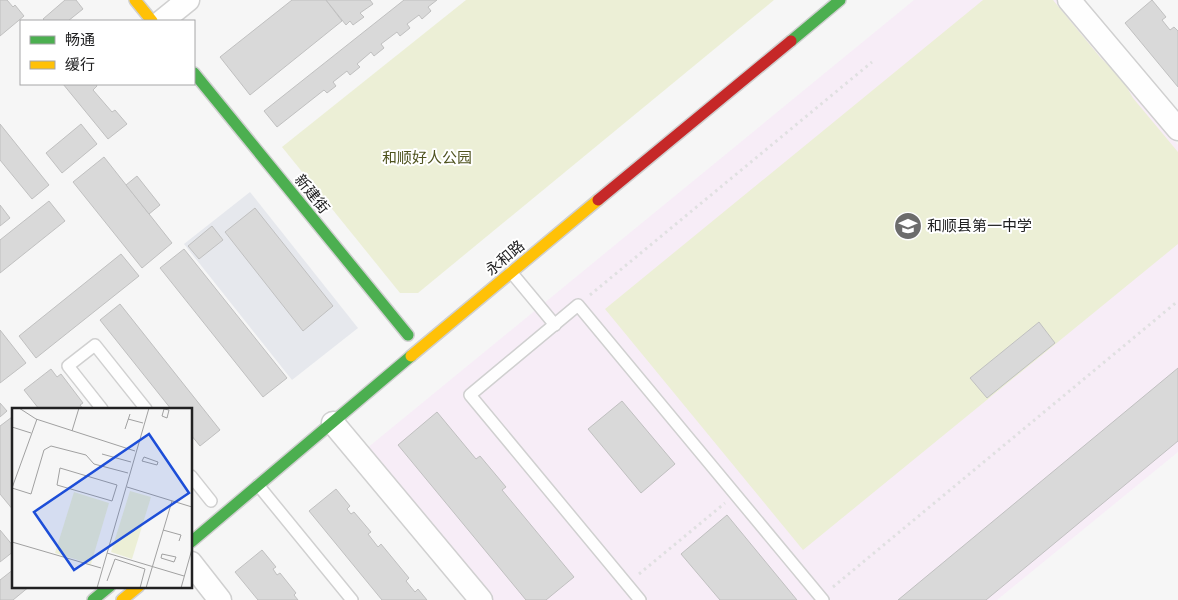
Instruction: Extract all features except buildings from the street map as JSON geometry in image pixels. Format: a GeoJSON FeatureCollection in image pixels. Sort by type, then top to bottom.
{"type":"FeatureCollection","features":[{"type":"Feature","properties":{"kind":"main road"},"geometry":{"type":"LineString","coordinates":[[135,0],[151,20]]}},
{"type":"Feature","properties":{"kind":"main road","name":"永和路"},"geometry":{"type":"LineString","coordinates":[[192,541],[511,272],[840,0]]}},
{"type":"Feature","properties":{"kind":"main road","name":"新建街"},"geometry":{"type":"LineString","coordinates":[[195,73],[408,335]]}},
{"type":"Feature","properties":{"kind":"main road"},"geometry":{"type":"LineString","coordinates":[[93,600],[108,588]]}},
{"type":"Feature","properties":{"kind":"main road"},"geometry":{"type":"LineString","coordinates":[[122,600],[136,588]]}},
{"type":"Feature","properties":{"kind":"street"},"geometry":{"type":"LineString","coordinates":[[163,20],[188,0]]}},
{"type":"Feature","properties":{"kind":"street"},"geometry":{"type":"LineString","coordinates":[[1069,0],[1178,129]]}},
{"type":"Feature","properties":{"kind":"street"},"geometry":{"type":"LineString","coordinates":[[333,422],[481,600]]}},
{"type":"Feature","properties":{"kind":"street"},"geometry":{"type":"LineString","coordinates":[[192,563],[220,600]]}},
{"type":"Feature","properties":{"kind":"lane"},"geometry":{"type":"LineString","coordinates":[[511,272],[555,325]]}},
{"type":"Feature","properties":{"kind":"lane"},"geometry":{"type":"LineString","coordinates":[[640,600],[470,395],[578,306],[822,598]]}},
{"type":"Feature","properties":{"kind":"lane"},"geometry":{"type":"LineString","coordinates":[[101,408],[68,366],[95,345],[145,408]]}},
{"type":"Feature","properties":{"kind":"lane"},"geometry":{"type":"LineString","coordinates":[[192,477],[212,501]]}},
{"type":"Feature","properties":{"kind":"lane"},"geometry":{"type":"LineString","coordinates":[[258,485],[352,600]]}},
{"type":"Feature","properties":{"kind":"path"},"geometry":{"type":"LineString","coordinates":[[578,306],[872,62]]}},
{"type":"Feature","properties":{"kind":"path"},"geometry":{"type":"LineString","coordinates":[[822,598],[1178,301]]}},
{"type":"Feature","properties":{"kind":"path"},"geometry":{"type":"LineString","coordinates":[[627,584],[735,494]]}},
{"type":"Feature","properties":{"kind":"shaded area","name":"和顺县第一中学"},"geometry":{"type":"Polygon","coordinates":[[[914,0],[1059,0],[1178,145],[1178,452],[997,600],[490,600],[366,449],[914,0]]]}},
{"type":"Feature","properties":{"kind":"shaded area"},"geometry":{"type":"Polygon","coordinates":[[[250,192],[358,328],[292,380],[184,244],[250,192]]]}},
{"type":"Feature","properties":{"kind":"green space","name":"和顺好人公园"},"geometry":{"type":"Polygon","coordinates":[[[466,0],[774,0],[418,293],[400,293],[282,147],[466,0]]]}},
{"type":"Feature","properties":{"kind":"green space"},"geometry":{"type":"Polygon","coordinates":[[[983,0],[1053,0],[1125,84],[1133,98],[1178,152],[1178,244],[803,550],[605,309],[983,0]]]}},
{"type":"Feature","properties":{"kind":"traffic: fast"},"geometry":{"type":"LineString","coordinates":[[791,41],[840,0]]}},
{"type":"Feature","properties":{"kind":"traffic: fast"},"geometry":{"type":"LineString","coordinates":[[195,74],[408,335]]}},
{"type":"Feature","properties":{"kind":"traffic: fast"},"geometry":{"type":"LineString","coordinates":[[192,541],[411,356]]}},
{"type":"Feature","properties":{"kind":"traffic: fast"},"geometry":{"type":"LineString","coordinates":[[93,600],[108,588]]}},
{"type":"Feature","properties":{"kind":"traffic: slow"},"geometry":{"type":"LineString","coordinates":[[135,0],[151,20]]}},
{"type":"Feature","properties":{"kind":"traffic: slow"},"geometry":{"type":"LineString","coordinates":[[411,356],[598,200]]}},
{"type":"Feature","properties":{"kind":"traffic: slow"},"geometry":{"type":"LineString","coordinates":[[122,600],[137,588]]}},
{"type":"Feature","properties":{"kind":"traffic: jam"},"geometry":{"type":"LineString","coordinates":[[598,200],[791,41]]}},
{"type":"Feature","properties":{"kind":"place","name":"和顺县第一中学"},"geometry":{"type":"Point","coordinates":[908,226]}}]}
